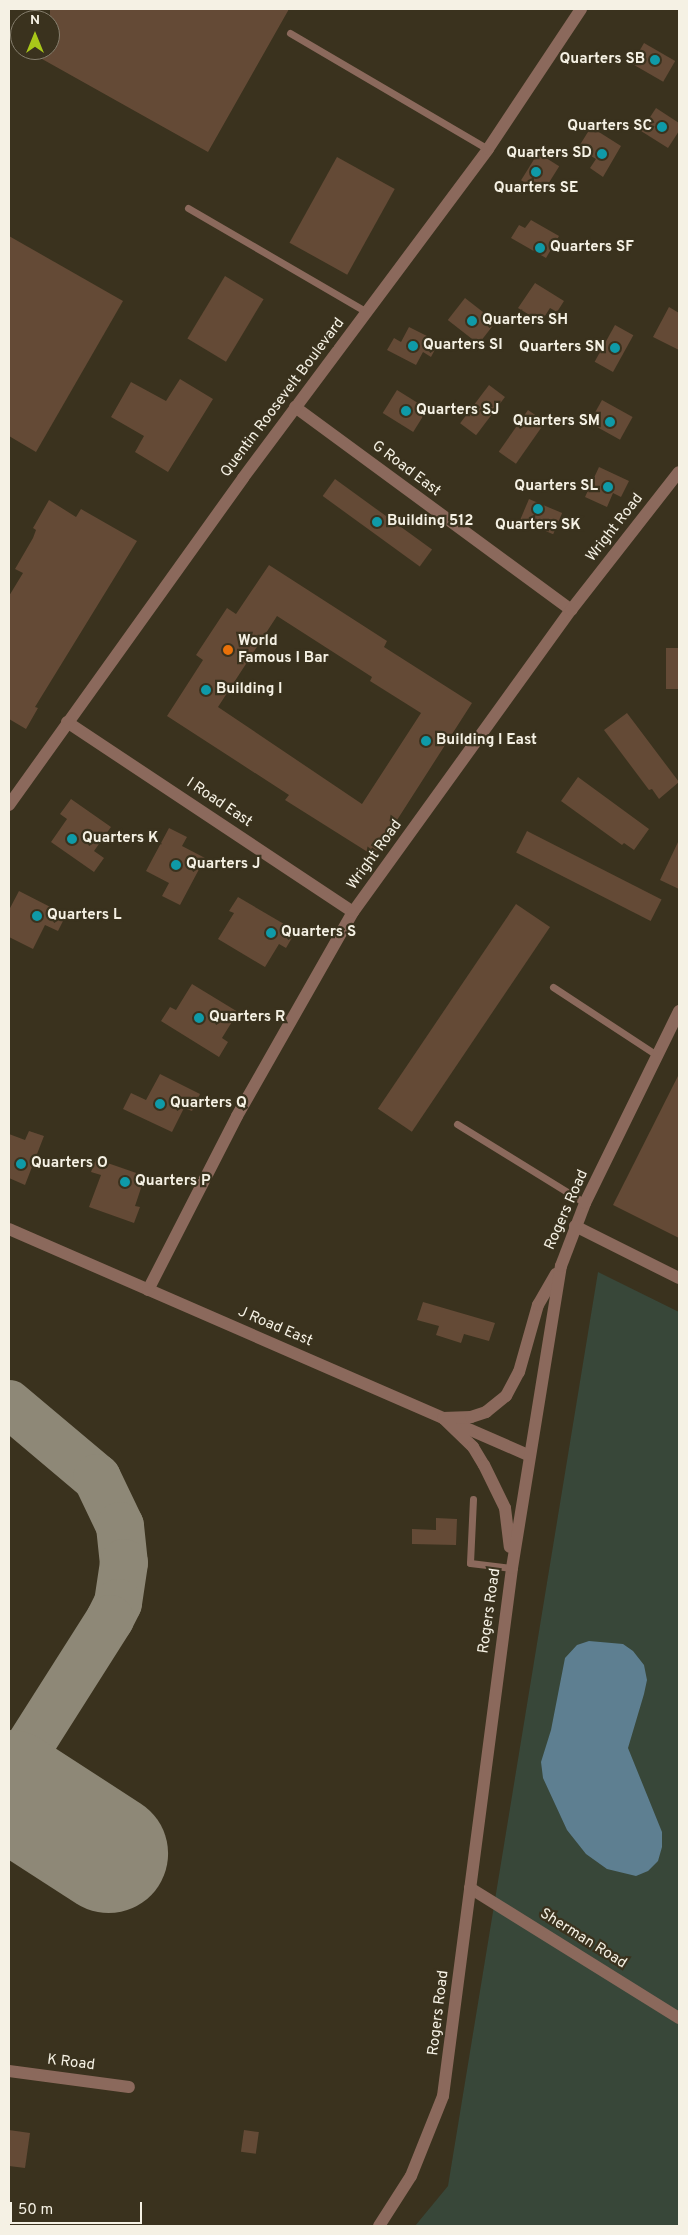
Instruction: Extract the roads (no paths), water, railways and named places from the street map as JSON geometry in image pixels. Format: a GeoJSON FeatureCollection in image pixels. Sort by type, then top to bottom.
{"type":"FeatureCollection","features":[{"type":"Feature","properties":{"kind":"street","name":"Quentin Roosevelt Boulevard"},"geometry":{"type":"LineString","coordinates":[[9,805],[295,407],[488,150],[581,9]]}},
{"type":"Feature","properties":{"kind":"street","name":"G Road East"},"geometry":{"type":"LineString","coordinates":[[295,407],[571,610]]}},
{"type":"Feature","properties":{"kind":"street","name":"Wright Road"},"geometry":{"type":"LineString","coordinates":[[148,1290],[238,1116],[353,912],[571,610],[679,472]]}},
{"type":"Feature","properties":{"kind":"street","name":"I Road East"},"geometry":{"type":"LineString","coordinates":[[67,722],[353,912]]}},
{"type":"Feature","properties":{"kind":"street","name":"Rogers Road"},"geometry":{"type":"LineString","coordinates":[[380,2226],[411,2176],[443,2096],[512,1568],[528,1455],[560,1266],[585,1203],[679,1011]]}},
{"type":"Feature","properties":{"kind":"street"},"geometry":{"type":"LineString","coordinates":[[575,1226],[679,1278]]}},
{"type":"Feature","properties":{"kind":"street","name":"J Road East"},"geometry":{"type":"LineString","coordinates":[[9,1229],[528,1455]]}},
{"type":"Feature","properties":{"kind":"street"},"geometry":{"type":"LineString","coordinates":[[443,1418],[472,1418],[486,1412],[506,1396],[520,1372],[538,1305],[560,1266]]}},
{"type":"Feature","properties":{"kind":"street"},"geometry":{"type":"LineString","coordinates":[[443,1418],[473,1447],[505,1508],[512,1568]]}},
{"type":"Feature","properties":{"kind":"street","name":"Sherman Road"},"geometry":{"type":"LineString","coordinates":[[470,1888],[679,2018]]}},
{"type":"Feature","properties":{"kind":"street","name":"K Road"},"geometry":{"type":"LineString","coordinates":[[9,2071],[129,2087]]}},
{"type":"Feature","properties":{"kind":"lane"},"geometry":{"type":"LineString","coordinates":[[290,33],[488,150]]}},
{"type":"Feature","properties":{"kind":"lane"},"geometry":{"type":"LineString","coordinates":[[188,208],[367,312]]}},
{"type":"Feature","properties":{"kind":"lane"},"geometry":{"type":"LineString","coordinates":[[553,988],[658,1056]]}},
{"type":"Feature","properties":{"kind":"lane"},"geometry":{"type":"LineString","coordinates":[[457,1124],[585,1203]]}},
{"type":"Feature","properties":{"kind":"lane"},"geometry":{"type":"LineString","coordinates":[[473,1499],[470,1563],[512,1568]]}},
{"type":"Feature","properties":{"kind":"water"},"geometry":{"type":"Polygon","coordinates":[[[589,1641],[623,1644],[633,1651],[644,1665],[647,1680],[628,1748],[662,1832],[662,1847],[658,1861],[648,1871],[636,1876],[607,1869],[586,1854],[567,1830],[543,1778],[541,1762],[551,1730],[565,1658],[577,1645],[589,1641]]]}},
{"type":"Feature","properties":{"kind":"place","name":"Quarters SB"},"geometry":{"type":"Point","coordinates":[655,60]}},
{"type":"Feature","properties":{"kind":"place","name":"Quarters SC"},"geometry":{"type":"Point","coordinates":[662,127]}},
{"type":"Feature","properties":{"kind":"place","name":"Quarters SD"},"geometry":{"type":"Point","coordinates":[602,154]}},
{"type":"Feature","properties":{"kind":"place","name":"Quarters SE"},"geometry":{"type":"Point","coordinates":[536,172]}},
{"type":"Feature","properties":{"kind":"place","name":"Quarters SF"},"geometry":{"type":"Point","coordinates":[540,248]}},
{"type":"Feature","properties":{"kind":"place","name":"Quarters SH"},"geometry":{"type":"Point","coordinates":[472,321]}},
{"type":"Feature","properties":{"kind":"place","name":"Quarters SI"},"geometry":{"type":"Point","coordinates":[413,346]}},
{"type":"Feature","properties":{"kind":"place","name":"Quarters SN"},"geometry":{"type":"Point","coordinates":[615,348]}},
{"type":"Feature","properties":{"kind":"place","name":"Quarters SJ"},"geometry":{"type":"Point","coordinates":[406,411]}},
{"type":"Feature","properties":{"kind":"place","name":"Quarters SM"},"geometry":{"type":"Point","coordinates":[610,422]}},
{"type":"Feature","properties":{"kind":"place","name":"Quarters SL"},"geometry":{"type":"Point","coordinates":[608,487]}},
{"type":"Feature","properties":{"kind":"place","name":"Quarters SK"},"geometry":{"type":"Point","coordinates":[538,509]}},
{"type":"Feature","properties":{"kind":"place","name":"Building 512"},"geometry":{"type":"Point","coordinates":[377,522]}},
{"type":"Feature","properties":{"kind":"place","name":"World Famous I Bar"},"geometry":{"type":"Point","coordinates":[228,650]}},
{"type":"Feature","properties":{"kind":"place","name":"Building I"},"geometry":{"type":"Point","coordinates":[206,690]}},
{"type":"Feature","properties":{"kind":"place","name":"Building I East"},"geometry":{"type":"Point","coordinates":[426,741]}},
{"type":"Feature","properties":{"kind":"place","name":"Quarters K"},"geometry":{"type":"Point","coordinates":[72,839]}},
{"type":"Feature","properties":{"kind":"place","name":"Quarters J"},"geometry":{"type":"Point","coordinates":[176,865]}},
{"type":"Feature","properties":{"kind":"place","name":"Quarters L"},"geometry":{"type":"Point","coordinates":[37,916]}},
{"type":"Feature","properties":{"kind":"place","name":"Quarters S"},"geometry":{"type":"Point","coordinates":[271,933]}},
{"type":"Feature","properties":{"kind":"place","name":"Quarters R"},"geometry":{"type":"Point","coordinates":[199,1018]}},
{"type":"Feature","properties":{"kind":"place","name":"Quarters Q"},"geometry":{"type":"Point","coordinates":[160,1104]}},
{"type":"Feature","properties":{"kind":"place","name":"Quarters O"},"geometry":{"type":"Point","coordinates":[21,1164]}},
{"type":"Feature","properties":{"kind":"place","name":"Quarters P"},"geometry":{"type":"Point","coordinates":[125,1182]}}]}
